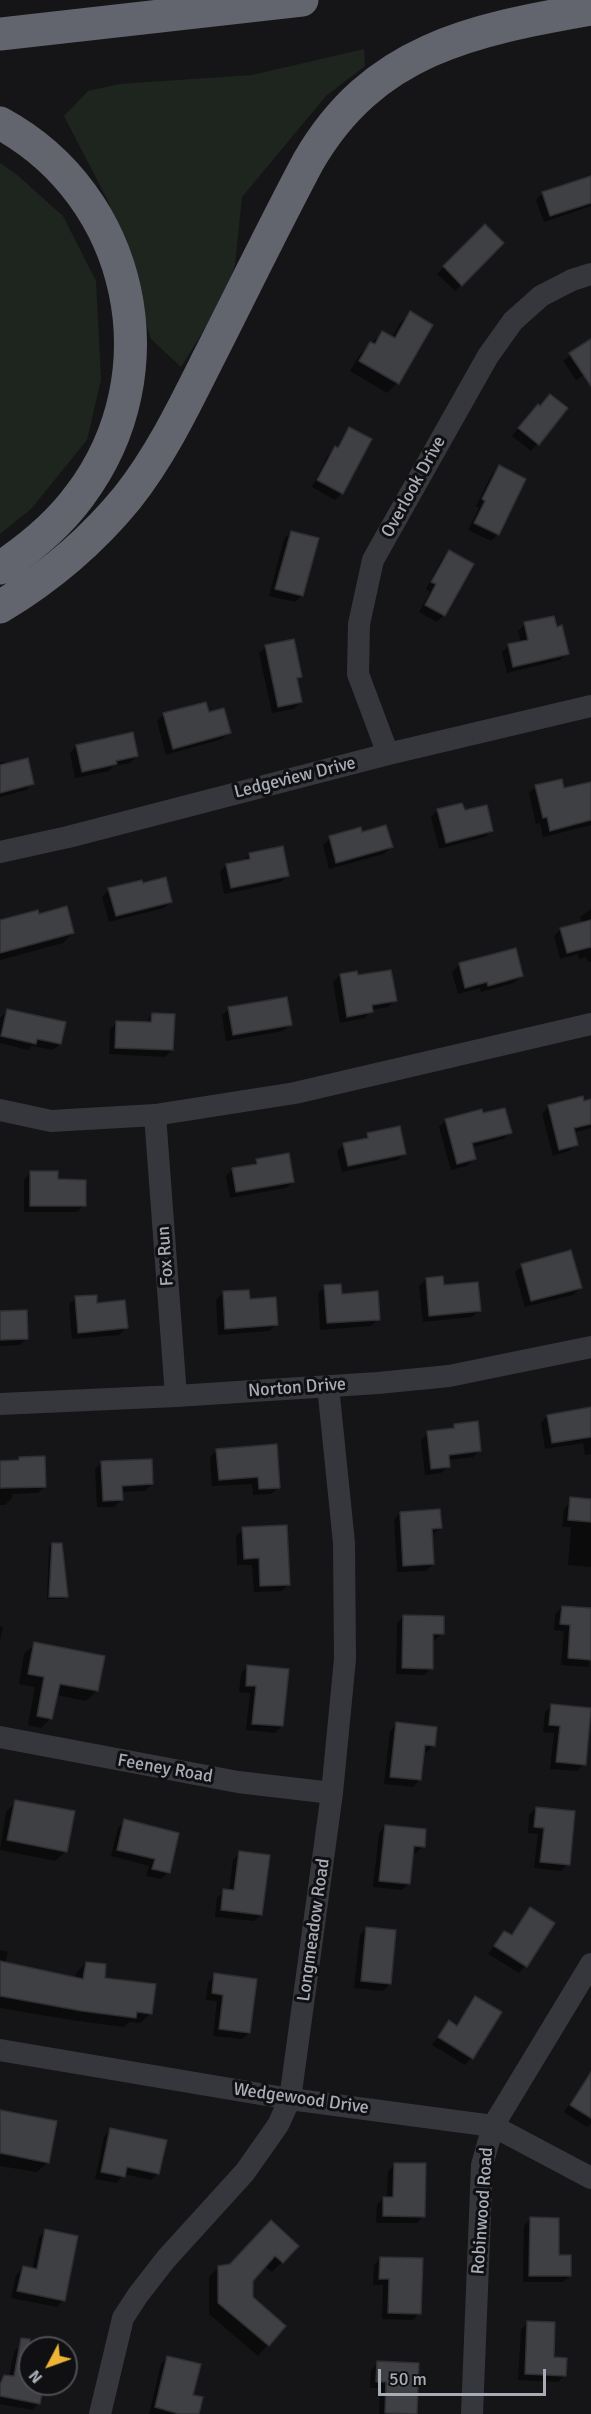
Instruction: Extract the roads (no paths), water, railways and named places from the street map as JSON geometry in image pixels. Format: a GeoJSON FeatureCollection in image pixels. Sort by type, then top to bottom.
{"type":"FeatureCollection","features":[{"type":"Feature","properties":{"kind":"highway"},"geometry":{"type":"LineString","coordinates":[[0,34],[302,0]]}},
{"type":"Feature","properties":{"kind":"highway"},"geometry":{"type":"LineString","coordinates":[[0,607],[50,573],[78,550],[116,511],[147,470],[181,412],[308,162],[325,134],[349,105],[394,69],[443,44],[493,29],[591,9]]}},
{"type":"Feature","properties":{"kind":"highway"},"geometry":{"type":"LineString","coordinates":[[0,123],[48,156],[78,187],[93,209],[106,233],[116,261],[128,305],[131,337],[128,382],[123,405],[111,440],[98,467],[82,493],[63,516],[28,548],[0,568]]}},
{"type":"Feature","properties":{"kind":"street","name":"Overlook Drive"},"geometry":{"type":"LineString","coordinates":[[388,754],[358,674],[359,624],[373,560],[488,356],[513,321],[541,296],[572,280],[591,274]]}},
{"type":"Feature","properties":{"kind":"street","name":"Ledgeview Drive"},"geometry":{"type":"LineString","coordinates":[[0,852],[79,834],[388,754],[591,706]]}},
{"type":"Feature","properties":{"kind":"street"},"geometry":{"type":"LineString","coordinates":[[0,1110],[51,1121],[156,1115],[295,1093],[591,1024]]}},
{"type":"Feature","properties":{"kind":"street","name":"Fox Run"},"geometry":{"type":"LineString","coordinates":[[156,1115],[176,1396]]}},
{"type":"Feature","properties":{"kind":"street","name":"Norton Drive"},"geometry":{"type":"LineString","coordinates":[[0,1404],[176,1396],[449,1376],[591,1347]]}},
{"type":"Feature","properties":{"kind":"street","name":"Longmeadow Road"},"geometry":{"type":"LineString","coordinates":[[100,2414],[123,2318],[166,2259],[245,2172],[278,2125],[290,2099],[332,1793],[345,1659],[344,1543],[328,1386]]}},
{"type":"Feature","properties":{"kind":"street","name":"Feeney Road"},"geometry":{"type":"LineString","coordinates":[[0,1737],[238,1782],[332,1793]]}},
{"type":"Feature","properties":{"kind":"street","name":"Robinwood Road"},"geometry":{"type":"LineString","coordinates":[[472,2414],[482,2165],[493,2126],[591,1964]]}},
{"type":"Feature","properties":{"kind":"street","name":"Wedgewood Drive"},"geometry":{"type":"LineString","coordinates":[[0,2050],[290,2099],[493,2126],[591,2178]]}}]}
